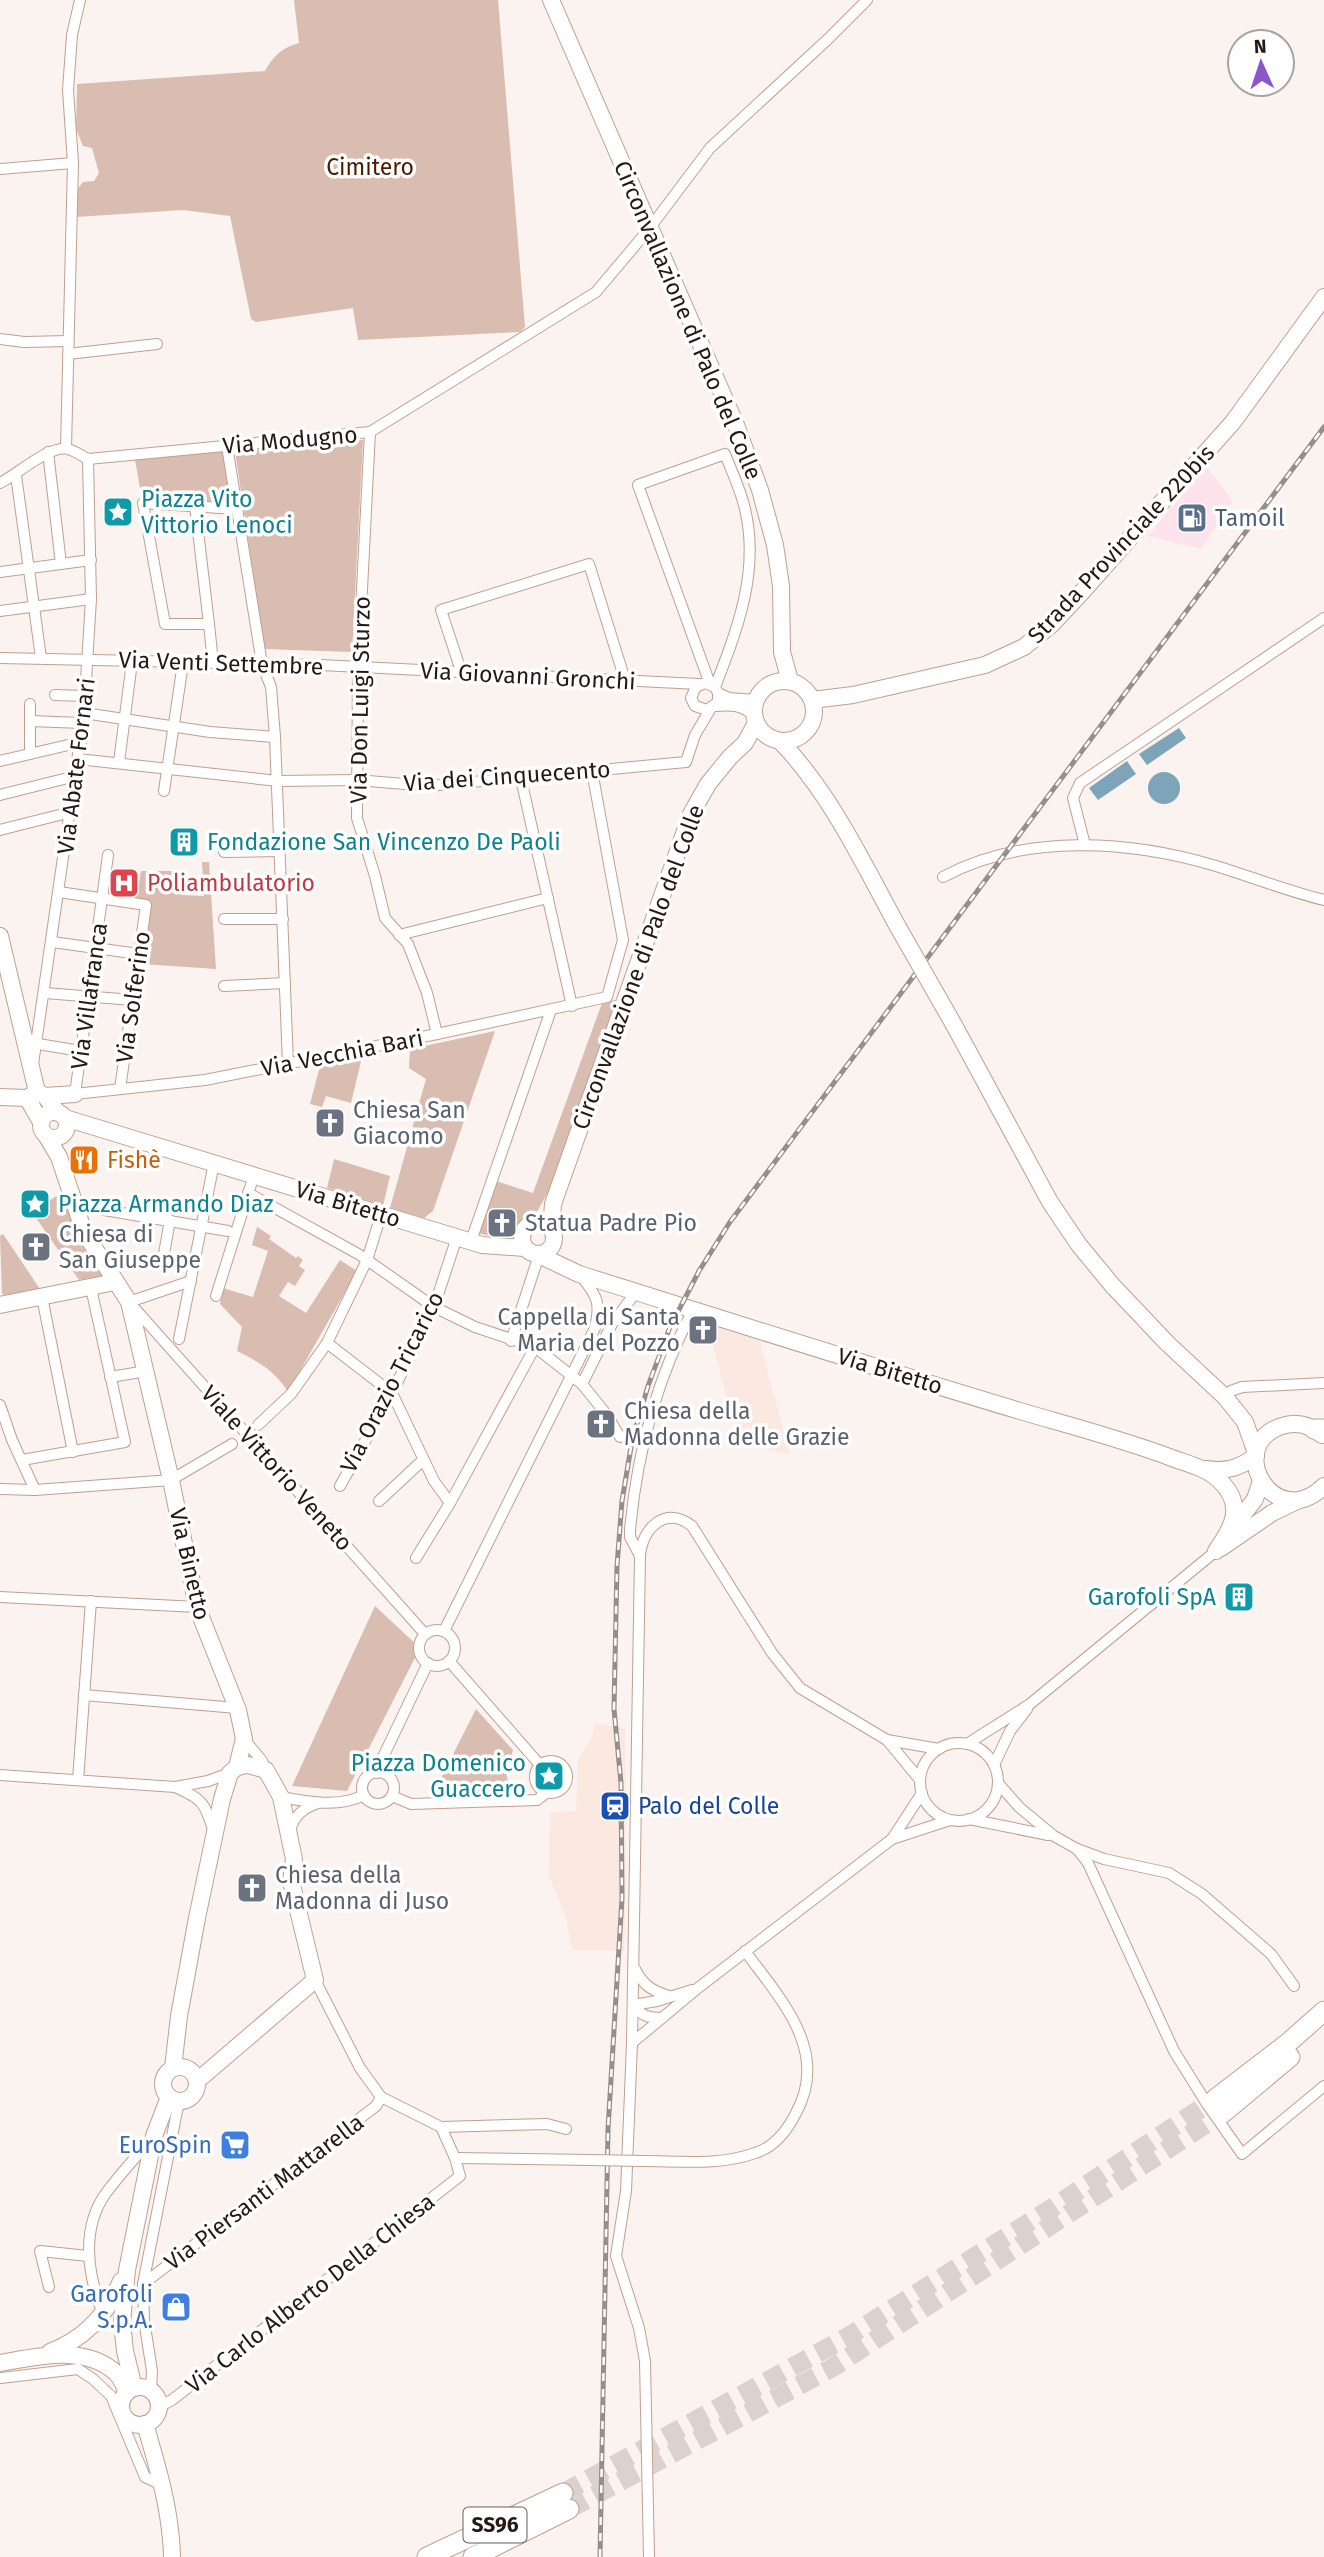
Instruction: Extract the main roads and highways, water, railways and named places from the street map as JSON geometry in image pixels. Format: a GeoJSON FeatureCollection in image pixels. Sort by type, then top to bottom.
{"type":"FeatureCollection","features":[{"type":"Feature","properties":{"kind":"highway"},"geometry":{"type":"LineString","coordinates":[[1324,2011],[1219,2106],[1324,2028]]}},
{"type":"Feature","properties":{"kind":"highway","name":"SS96"},"geometry":{"type":"LineString","coordinates":[[427,2557],[566,2501],[473,2557]]}},
{"type":"Feature","properties":{"kind":"water"},"geometry":{"type":"Polygon","coordinates":[[[1179,728],[1186,738],[1147,765],[1139,754],[1179,728]]]}},
{"type":"Feature","properties":{"kind":"water"},"geometry":{"type":"Polygon","coordinates":[[[1127,761],[1136,774],[1098,800],[1089,788],[1127,761]]]}},
{"type":"Feature","properties":{"kind":"water"},"geometry":{"type":"Polygon","coordinates":[[[1164,772],[1176,776],[1180,788],[1176,800],[1164,804],[1152,800],[1148,788],[1152,776],[1164,772]]]}},
{"type":"Feature","properties":{"kind":"tunnel"},"geometry":{"type":"LineString","coordinates":[[563,2493],[849,2336],[1052,2208],[1215,2099]]}},
{"type":"Feature","properties":{"kind":"tunnel"},"geometry":{"type":"LineString","coordinates":[[569,2509],[832,2368],[1223,2113]]}},
{"type":"Feature","properties":{"kind":"railway"},"geometry":{"type":"LineString","coordinates":[[600,2557],[608,2129],[622,1898],[621,1783],[614,1709],[617,1566],[622,1501],[632,1441],[648,1386],[670,1327],[699,1271],[730,1222],[1324,427]]}},
{"type":"Feature","properties":{"kind":"place","name":"Piazza Vito Vittorio Lenoci"},"geometry":{"type":"Point","coordinates":[118,512]}},
{"type":"Feature","properties":{"kind":"place","name":"Tamoil"},"geometry":{"type":"Point","coordinates":[1192,518]}},
{"type":"Feature","properties":{"kind":"place","name":"Fondazione San Vincenzo De Paoli"},"geometry":{"type":"Point","coordinates":[184,842]}},
{"type":"Feature","properties":{"kind":"place","name":"Poliambulatorio"},"geometry":{"type":"Point","coordinates":[124,883]}},
{"type":"Feature","properties":{"kind":"place","name":"Chiesa San Giacomo"},"geometry":{"type":"Point","coordinates":[330,1123]}},
{"type":"Feature","properties":{"kind":"place","name":"Fishè"},"geometry":{"type":"Point","coordinates":[84,1160]}},
{"type":"Feature","properties":{"kind":"place","name":"Piazza Armando Diaz"},"geometry":{"type":"Point","coordinates":[35,1204]}},
{"type":"Feature","properties":{"kind":"place","name":"Statua Padre Pio"},"geometry":{"type":"Point","coordinates":[502,1223]}},
{"type":"Feature","properties":{"kind":"place","name":"Chiesa di San Giuseppe"},"geometry":{"type":"Point","coordinates":[36,1247]}},
{"type":"Feature","properties":{"kind":"place","name":"Cappella di Santa Maria del Pozzo"},"geometry":{"type":"Point","coordinates":[703,1330]}},
{"type":"Feature","properties":{"kind":"place","name":"Chiesa della Madonna delle Grazie"},"geometry":{"type":"Point","coordinates":[601,1424]}},
{"type":"Feature","properties":{"kind":"place","name":"Garofoli SpA"},"geometry":{"type":"Point","coordinates":[1239,1597]}},
{"type":"Feature","properties":{"kind":"place","name":"Piazza Domenico Guaccero"},"geometry":{"type":"Point","coordinates":[549,1776]}},
{"type":"Feature","properties":{"kind":"place","name":"Palo del Colle"},"geometry":{"type":"Point","coordinates":[615,1806]}},
{"type":"Feature","properties":{"kind":"place","name":"Chiesa della Madonna di Juso"},"geometry":{"type":"Point","coordinates":[252,1888]}},
{"type":"Feature","properties":{"kind":"place","name":"EuroSpin"},"geometry":{"type":"Point","coordinates":[235,2145]}},
{"type":"Feature","properties":{"kind":"place","name":"Garofoli S.p.A."},"geometry":{"type":"Point","coordinates":[176,2307]}},
{"type":"Feature","properties":{"kind":"park label","name":"Cimitero"},"geometry":{"type":"Point","coordinates":[370,167]}}]}
